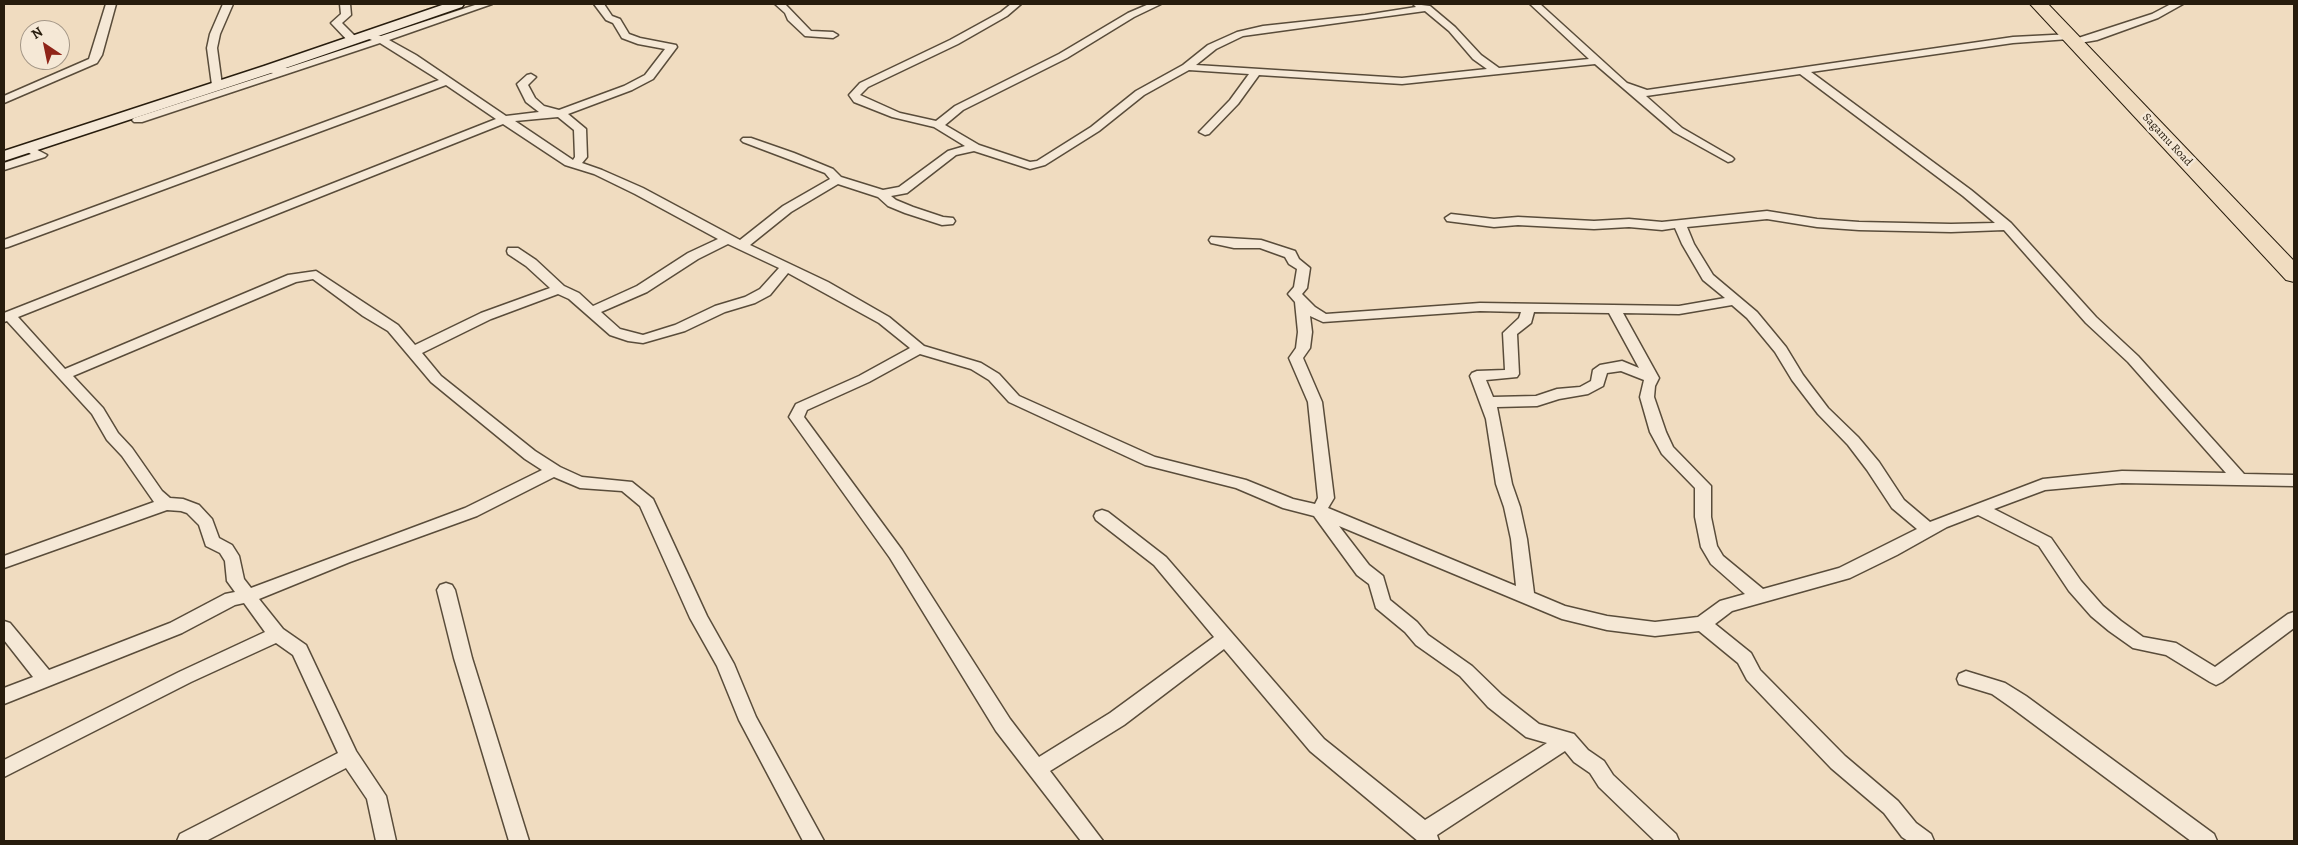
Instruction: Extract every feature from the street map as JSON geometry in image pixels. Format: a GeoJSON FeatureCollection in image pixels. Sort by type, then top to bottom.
{"type":"FeatureCollection","features":[{"type":"Feature","properties":{"kind":"highway","name":"Sagamu Road"},"geometry":{"type":"LineString","coordinates":[[2039,4],[2294,276]]}},
{"type":"Feature","properties":{"kind":"street"},"geometry":{"type":"LineString","coordinates":[[4,100],[93,61],[97,55],[111,4]]}},
{"type":"Feature","properties":{"kind":"street"},"geometry":{"type":"LineString","coordinates":[[217,86],[212,48],[215,34],[228,4]]}},
{"type":"Feature","properties":{"kind":"street"},"geometry":{"type":"LineString","coordinates":[[345,4],[346,15],[336,23],[447,80],[575,166],[598,172],[639,190],[728,239],[823,285],[884,320],[919,349],[976,366],[994,377],[1014,399],[1150,461],[1240,484],[1289,504],[1319,511],[1562,612],[1607,623],[1655,629],[1702,624],[1726,606],[1844,573],[1891,551],[1941,523],[2043,485],[2122,477],[2238,477],[2294,480]]}},
{"type":"Feature","properties":{"kind":"street"},"geometry":{"type":"LineString","coordinates":[[138,120],[288,70],[457,4]]}},
{"type":"Feature","properties":{"kind":"street"},"geometry":{"type":"LineString","coordinates":[[4,156],[367,38],[487,4]]}},
{"type":"Feature","properties":{"kind":"street"},"geometry":{"type":"LineString","coordinates":[[166,504],[156,496],[126,452],[112,436],[98,412],[7,317],[506,119],[560,114],[638,84],[649,77],[673,49],[672,47],[638,41],[625,36],[617,21],[609,18],[599,4]]}},
{"type":"Feature","properties":{"kind":"street"},"geometry":{"type":"LineString","coordinates":[[780,4],[789,12],[791,18],[808,34],[833,35]]}},
{"type":"Feature","properties":{"kind":"street"},"geometry":{"type":"LineString","coordinates":[[1016,4],[1004,14],[954,42],[864,85],[854,95],[858,100],[896,115],[938,125],[975,147],[1025,165],[1041,163],[1095,129],[1140,93],[1187,67],[1212,46],[1240,34],[1263,29],[1358,19],[1422,6],[1461,38],[1476,57],[1496,71]]}},
{"type":"Feature","properties":{"kind":"street"},"geometry":{"type":"LineString","coordinates":[[938,125],[959,108],[1063,56],[1117,22],[1156,4]]}},
{"type":"Feature","properties":{"kind":"street"},"geometry":{"type":"LineString","coordinates":[[1535,4],[1623,85],[1633,90],[1647,93],[2013,40],[2093,38],[2155,16],[2178,4]]}},
{"type":"Feature","properties":{"kind":"street"},"geometry":{"type":"LineString","coordinates":[[1187,67],[1402,81],[1598,61]]}},
{"type":"Feature","properties":{"kind":"street"},"geometry":{"type":"LineString","coordinates":[[269,69],[288,70]]}},
{"type":"Feature","properties":{"kind":"street"},"geometry":{"type":"LineString","coordinates":[[1801,70],[1967,193],[2007,226],[2090,320],[2133,359],[2238,477]]}},
{"type":"Feature","properties":{"kind":"street"},"geometry":{"type":"LineString","coordinates":[[1204,132],[1234,102],[1256,72]]}},
{"type":"Feature","properties":{"kind":"street"},"geometry":{"type":"LineString","coordinates":[[531,77],[522,84],[530,100],[540,109],[560,114],[580,129],[581,157],[575,166]]}},
{"type":"Feature","properties":{"kind":"street"},"geometry":{"type":"LineString","coordinates":[[4,244],[447,80]]}},
{"type":"Feature","properties":{"kind":"street"},"geometry":{"type":"LineString","coordinates":[[1633,90],[1678,130],[1728,159]]}},
{"type":"Feature","properties":{"kind":"street"},"geometry":{"type":"LineString","coordinates":[[747,140],[829,172],[837,180],[882,194],[892,202],[910,210],[942,221],[949,221]]}},
{"type":"Feature","properties":{"kind":"street"},"geometry":{"type":"LineString","coordinates":[[882,194],[903,190],[952,153],[975,147]]}},
{"type":"Feature","properties":{"kind":"street"},"geometry":{"type":"LineString","coordinates":[[4,168],[41,155],[28,148]]}},
{"type":"Feature","properties":{"kind":"street"},"geometry":{"type":"LineString","coordinates":[[742,245],[787,208],[837,180]]}},
{"type":"Feature","properties":{"kind":"street"},"geometry":{"type":"LineString","coordinates":[[1450,218],[1494,223],[1518,221],[1594,224],[1629,223],[1645,226],[1680,225],[1743,216],[1767,215],[1817,223],[1859,226],[1951,228],[2007,226]]}},
{"type":"Feature","properties":{"kind":"street"},"geometry":{"type":"LineString","coordinates":[[1680,225],[1688,244],[1708,277],[1733,301],[1752,315],[1781,350],[1797,377],[1823,411],[1863,454],[1898,504],[1929,530]]}},
{"type":"Feature","properties":{"kind":"street"},"geometry":{"type":"LineString","coordinates":[[590,310],[601,308],[642,289],[693,256],[728,239]]}},
{"type":"Feature","properties":{"kind":"street"},"geometry":{"type":"LineString","coordinates":[[1215,240],[1234,244],[1261,244],[1290,254],[1294,261],[1304,268],[1300,288],[1295,294],[1302,302],[1324,318],[1414,314],[1480,307],[1679,310],[1733,301]]}},
{"type":"Feature","properties":{"kind":"street"},"geometry":{"type":"LineString","coordinates":[[513,251],[531,263],[559,289],[574,296],[616,332],[628,337],[643,339],[680,328],[720,309],[750,300],[764,292],[786,268]]}},
{"type":"Feature","properties":{"kind":"street"},"geometry":{"type":"LineString","coordinates":[[63,375],[276,284],[308,275],[316,276],[368,313],[393,328],[442,384],[530,455],[554,471],[580,482],[626,486],[647,503],[699,618],[725,664],[748,720],[814,841]]}},
{"type":"Feature","properties":{"kind":"street"},"geometry":{"type":"LineString","coordinates":[[413,352],[486,316],[559,289]]}},
{"type":"Feature","properties":{"kind":"street"},"geometry":{"type":"LineString","coordinates":[[1302,302],[1305,332],[1303,348],[1296,358],[1315,402],[1326,498],[1319,511]]}},
{"type":"Feature","properties":{"kind":"street"},"geometry":{"type":"LineString","coordinates":[[1526,597],[1512,507],[1504,484],[1488,402],[1477,376],[1512,374],[1510,333],[1526,320],[1528,307]]}},
{"type":"Feature","properties":{"kind":"street"},"geometry":{"type":"LineString","coordinates":[[1613,308],[1652,378]]}},
{"type":"Feature","properties":{"kind":"street"},"geometry":{"type":"LineString","coordinates":[[919,349],[864,379],[801,407],[796,417],[896,554],[1003,725],[1093,841]]}},
{"type":"Feature","properties":{"kind":"street"},"geometry":{"type":"LineString","coordinates":[[1488,402],[1537,401],[1557,394],[1583,390],[1598,383],[1600,370],[1622,366],[1652,378]]}},
{"type":"Feature","properties":{"kind":"street"},"geometry":{"type":"LineString","coordinates":[[1652,378],[1648,386],[1647,397],[1658,432],[1667,450],[1702,486],[1703,517],[1709,547],[1716,560],[1759,596]]}},
{"type":"Feature","properties":{"kind":"street"},"geometry":{"type":"LineString","coordinates":[[4,696],[176,628],[231,599],[248,596],[344,558],[471,512],[554,471]]}},
{"type":"Feature","properties":{"kind":"street"},"geometry":{"type":"LineString","coordinates":[[4,562],[166,504],[183,505],[193,509],[206,523],[212,542],[226,549],[232,560],[236,581],[277,634],[300,650],[349,757],[376,796],[386,841]]}},
{"type":"Feature","properties":{"kind":"street"},"geometry":{"type":"LineString","coordinates":[[1980,509],[2044,542],[2075,586],[2097,611],[2115,626],[2139,643],[2170,648],[2216,677],[2294,619]]}},
{"type":"Feature","properties":{"kind":"street"},"geometry":{"type":"LineString","coordinates":[[1319,511],[1363,570],[1377,581],[1382,603],[1411,627],[1422,640],[1466,671],[1494,701],[1526,726],[1534,731],[1567,740],[1581,756],[1597,768],[1606,781],[1669,841]]}},
{"type":"Feature","properties":{"kind":"street"},"geometry":{"type":"LineString","coordinates":[[1102,516],[1160,561],[1317,745],[1427,836],[1567,740]]}},
{"type":"Feature","properties":{"kind":"street"},"geometry":{"type":"LineString","coordinates":[[446,590],[463,658],[519,841]]}},
{"type":"Feature","properties":{"kind":"street"},"geometry":{"type":"LineString","coordinates":[[1702,624],[1745,658],[1753,675],[1838,762],[1891,807],[1904,824],[1924,841]]}},
{"type":"Feature","properties":{"kind":"street"},"geometry":{"type":"LineString","coordinates":[[4,628],[46,680]]}},
{"type":"Feature","properties":{"kind":"street"},"geometry":{"type":"LineString","coordinates":[[4,769],[185,677],[277,634]]}},
{"type":"Feature","properties":{"kind":"street"},"geometry":{"type":"LineString","coordinates":[[1036,769],[1117,719],[1225,638]]}},
{"type":"Feature","properties":{"kind":"street"},"geometry":{"type":"LineString","coordinates":[[1966,679],[1998,688],[2019,702],[2208,841]]}},
{"type":"Feature","properties":{"kind":"street"},"geometry":{"type":"LineString","coordinates":[[187,841],[349,757]]}}]}
